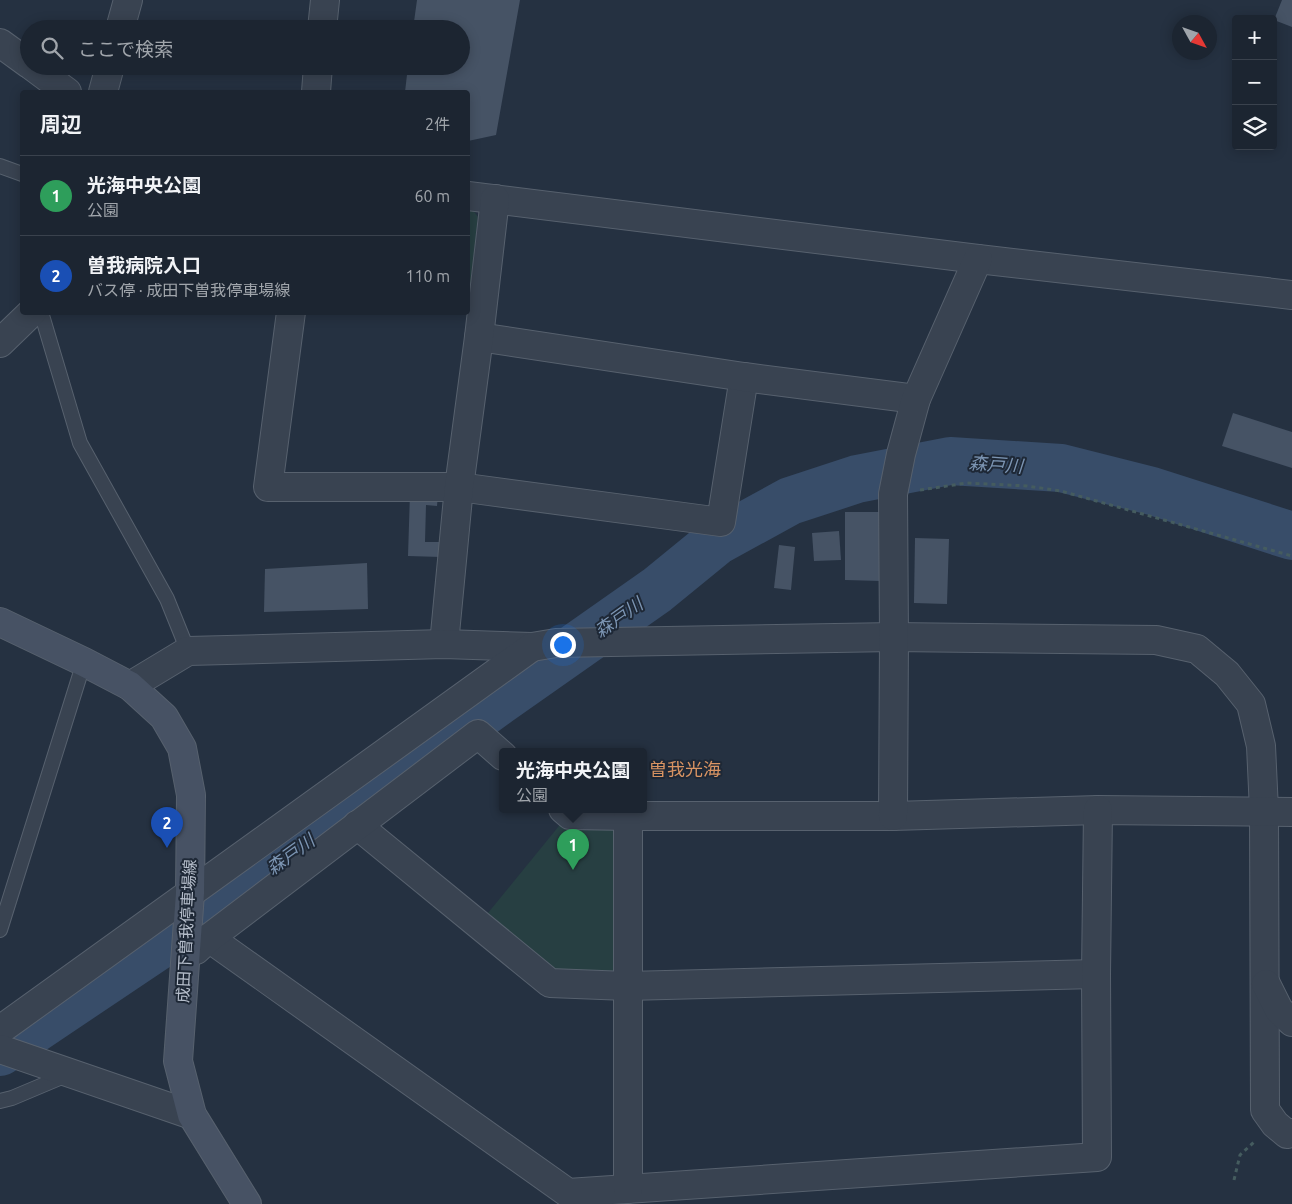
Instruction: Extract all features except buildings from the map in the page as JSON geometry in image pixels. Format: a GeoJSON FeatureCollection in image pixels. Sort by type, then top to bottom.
{"type":"FeatureCollection","features":[{"type":"Feature","properties":{"kind":"main road","name":"成田下曽我停車場線"},"geometry":{"type":"LineString","coordinates":[[0,622],[130,686],[164,717],[182,748],[190,795],[190,893],[178,1061],[192,1115],[248,1204]]}},
{"type":"Feature","properties":{"kind":"street"},"geometry":{"type":"LineString","coordinates":[[122,20],[128,0]]}},
{"type":"Feature","properties":{"kind":"street"},"geometry":{"type":"LineString","coordinates":[[323,20],[325,0]]}},
{"type":"Feature","properties":{"kind":"street"},"geometry":{"type":"LineString","coordinates":[[0,43],[20,57]]}},
{"type":"Feature","properties":{"kind":"street"},"geometry":{"type":"LineString","coordinates":[[44,75],[64,90]]}},
{"type":"Feature","properties":{"kind":"street"},"geometry":{"type":"LineString","coordinates":[[104,90],[108,75]]}},
{"type":"Feature","properties":{"kind":"street"},"geometry":{"type":"LineString","coordinates":[[316,90],[317,75]]}},
{"type":"Feature","properties":{"kind":"street"},"geometry":{"type":"LineString","coordinates":[[470,196],[978,259],[1292,295]]}},
{"type":"Feature","properties":{"kind":"street"},"geometry":{"type":"LineString","coordinates":[[444,644],[459,487],[496,199]]}},
{"type":"Feature","properties":{"kind":"street"},"geometry":{"type":"LineString","coordinates":[[893,816],[893,490],[916,399],[978,259]]}},
{"type":"Feature","properties":{"kind":"street"},"geometry":{"type":"LineString","coordinates":[[0,343],[29,315]]}},
{"type":"Feature","properties":{"kind":"street"},"geometry":{"type":"LineString","coordinates":[[290,315],[268,487],[459,487],[721,522],[744,377]]}},
{"type":"Feature","properties":{"kind":"street"},"geometry":{"type":"LineString","coordinates":[[479,337],[744,377],[916,399]]}},
{"type":"Feature","properties":{"kind":"street"},"geometry":{"type":"LineString","coordinates":[[130,686],[188,651],[444,644],[544,645],[894,637],[1156,640],[1197,649],[1226,674],[1251,704],[1262,746],[1266,983],[1265,1110],[1284,1128]]}},
{"type":"Feature","properties":{"kind":"street"},"geometry":{"type":"LineString","coordinates":[[0,1030],[190,893],[544,645]]}},
{"type":"Feature","properties":{"kind":"street"},"geometry":{"type":"LineString","coordinates":[[186,958],[209,938],[478,734],[499,752]]}},
{"type":"Feature","properties":{"kind":"street"},"geometry":{"type":"LineString","coordinates":[[209,938],[568,1193],[1097,1156],[1096,974],[1098,810]]}},
{"type":"Feature","properties":{"kind":"street"},"geometry":{"type":"LineString","coordinates":[[568,813],[570,815],[628,816],[893,816],[1098,810],[1264,810],[1292,812]]}},
{"type":"Feature","properties":{"kind":"street"},"geometry":{"type":"LineString","coordinates":[[628,816],[628,1189]]}},
{"type":"Feature","properties":{"kind":"street"},"geometry":{"type":"LineString","coordinates":[[357,825],[550,983],[627,986],[1096,974]]}},
{"type":"Feature","properties":{"kind":"street"},"geometry":{"type":"LineString","coordinates":[[1266,983],[1279,1010],[1292,1022]]}},
{"type":"Feature","properties":{"kind":"street"},"geometry":{"type":"LineString","coordinates":[[0,1049],[192,1115]]}},
{"type":"Feature","properties":{"kind":"lane"},"geometry":{"type":"LineString","coordinates":[[0,166],[20,173]]}},
{"type":"Feature","properties":{"kind":"lane"},"geometry":{"type":"LineString","coordinates":[[42,315],[80,442],[167,599],[188,651]]}},
{"type":"Feature","properties":{"kind":"lane"},"geometry":{"type":"LineString","coordinates":[[0,930],[84,662]]}},
{"type":"Feature","properties":{"kind":"lane"},"geometry":{"type":"LineString","coordinates":[[0,1100],[12,1098],[70,1074]]}},
{"type":"Feature","properties":{"kind":"path"},"geometry":{"type":"LineString","coordinates":[[893,490],[967,484],[1027,486],[1061,491],[1292,556]]}},
{"type":"Feature","properties":{"kind":"path"},"geometry":{"type":"LineString","coordinates":[[1234,1180],[1240,1154],[1284,1128]]}},
{"type":"Feature","properties":{"kind":"green space"},"geometry":{"type":"Polygon","coordinates":[[[470,207],[478,217],[470,291],[470,207]]]}},
{"type":"Feature","properties":{"kind":"green space"},"geometry":{"type":"Polygon","coordinates":[[[563,821],[623,821],[621,981],[553,978],[483,919],[563,821]]]}},
{"type":"Feature","properties":{"kind":"waterway","name":"森戸川"},"geometry":{"type":"LineString","coordinates":[[0,1052],[222,903],[499,701],[657,590],[717,541],[790,501],[857,479],[950,461],[1061,468],[1152,491],[1292,536]]}},
{"type":"Feature","properties":{"kind":"place","name":"曽我病院入口"},"geometry":{"type":"Point","coordinates":[167,848]}},
{"type":"Feature","properties":{"kind":"place","name":"光海中央公園"},"geometry":{"type":"Point","coordinates":[573,870]}},
{"type":"Feature","properties":{"kind":"district","name":"曽我光海"},"geometry":{"type":"Point","coordinates":[685,769]}}]}
